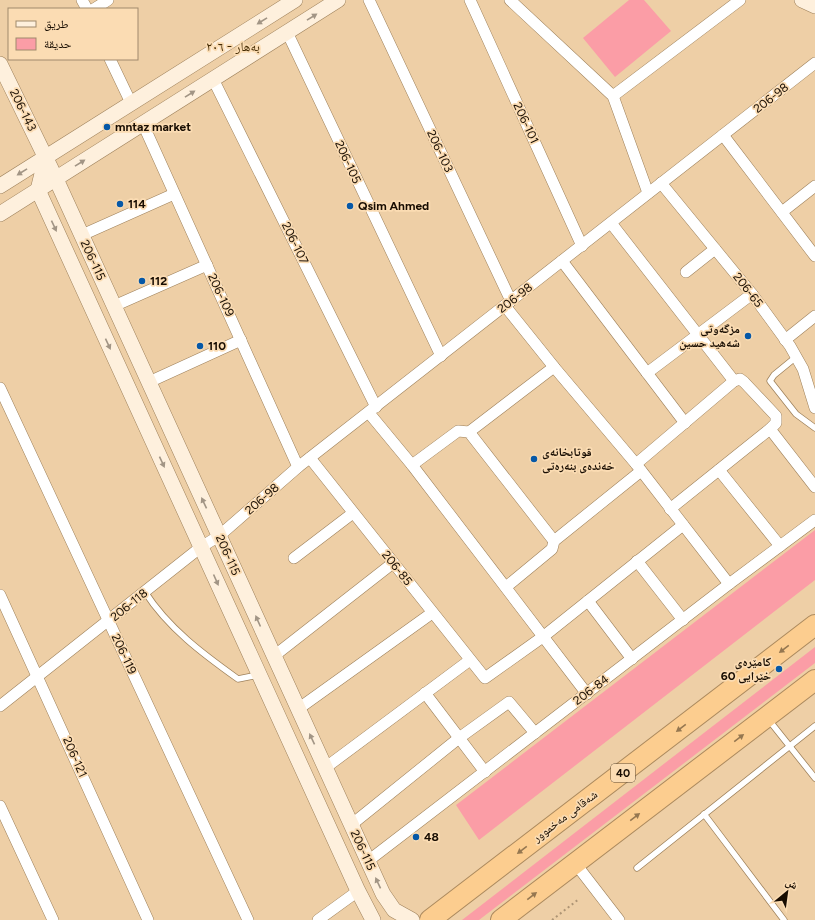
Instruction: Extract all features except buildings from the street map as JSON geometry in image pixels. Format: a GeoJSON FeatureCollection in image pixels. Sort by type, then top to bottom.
{"type":"FeatureCollection","features":[{"type":"Feature","properties":{"kind":"highway","name":"شەقامی مەخموور"},"geometry":{"type":"LineString","coordinates":[[425,920],[815,625]]}},
{"type":"Feature","properties":{"kind":"highway"},"geometry":{"type":"LineString","coordinates":[[501,920],[815,680]]}},
{"type":"Feature","properties":{"kind":"street"},"geometry":{"type":"LineString","coordinates":[[96,8],[108,0]]}},
{"type":"Feature","properties":{"kind":"street"},"geometry":{"type":"LineString","coordinates":[[0,186],[295,0]]}},
{"type":"Feature","properties":{"kind":"street"},"geometry":{"type":"LineString","coordinates":[[0,214],[338,0]]}},
{"type":"Feature","properties":{"kind":"street","name":"206-103"},"geometry":{"type":"LineString","coordinates":[[369,0],[508,303],[554,367],[639,468],[729,584]]}},
{"type":"Feature","properties":{"kind":"street","name":"206-101"},"geometry":{"type":"LineString","coordinates":[[470,0],[582,246]]}},
{"type":"Feature","properties":{"kind":"street"},"geometry":{"type":"LineString","coordinates":[[510,0],[612,96],[648,193]]}},
{"type":"Feature","properties":{"kind":"street"},"geometry":{"type":"LineString","coordinates":[[612,96],[740,0]]}},
{"type":"Feature","properties":{"kind":"street"},"geometry":{"type":"LineString","coordinates":[[802,0],[815,6]]}},
{"type":"Feature","properties":{"kind":"street","name":"206-105"},"geometry":{"type":"LineString","coordinates":[[287,32],[441,356]]}},
{"type":"Feature","properties":{"kind":"street"},"geometry":{"type":"LineString","coordinates":[[110,60],[131,103]]}},
{"type":"Feature","properties":{"kind":"street","name":"206-98"},"geometry":{"type":"LineString","coordinates":[[201,547],[219,536],[298,467],[815,63]]}},
{"type":"Feature","properties":{"kind":"street","name":"206-143"},"geometry":{"type":"LineString","coordinates":[[0,66],[56,179]]}},
{"type":"Feature","properties":{"kind":"street","name":"206-107"},"geometry":{"type":"LineString","coordinates":[[213,79],[372,410],[412,465],[587,694]]}},
{"type":"Feature","properties":{"kind":"street","name":"206-109"},"geometry":{"type":"LineString","coordinates":[[143,124],[298,467]]}},
{"type":"Feature","properties":{"kind":"street"},"geometry":{"type":"LineString","coordinates":[[723,135],[815,256]]}},
{"type":"Feature","properties":{"kind":"street"},"geometry":{"type":"LineString","coordinates":[[38,190],[46,157]]}},
{"type":"Feature","properties":{"kind":"street","name":"206-115"},"geometry":{"type":"LineString","coordinates":[[56,179],[388,903],[402,916],[425,920]]}},
{"type":"Feature","properties":{"kind":"street","name":"206-65"},"geometry":{"type":"LineString","coordinates":[[662,183],[752,294],[785,340],[803,369],[814,404]]}},
{"type":"Feature","properties":{"kind":"street"},"geometry":{"type":"LineString","coordinates":[[782,212],[815,186]]}},
{"type":"Feature","properties":{"kind":"street","name":"206-115"},"geometry":{"type":"LineString","coordinates":[[38,190],[258,675],[358,891],[372,917]]}},
{"type":"Feature","properties":{"kind":"street"},"geometry":{"type":"LineString","coordinates":[[82,235],[174,194]]}},
{"type":"Feature","properties":{"kind":"street"},"geometry":{"type":"LineString","coordinates":[[610,223],[697,335],[739,381],[776,416],[776,423],[770,429],[670,509]]}},
{"type":"Feature","properties":{"kind":"street"},"geometry":{"type":"LineString","coordinates":[[686,272],[715,249]]}},
{"type":"Feature","properties":{"kind":"street"},"geometry":{"type":"LineString","coordinates":[[562,261],[685,423]]}},
{"type":"Feature","properties":{"kind":"street"},"geometry":{"type":"LineString","coordinates":[[114,306],[207,265]]}},
{"type":"Feature","properties":{"kind":"street"},"geometry":{"type":"LineString","coordinates":[[647,373],[752,294]]}},
{"type":"Feature","properties":{"kind":"street"},"geometry":{"type":"LineString","coordinates":[[785,340],[815,316]]}},
{"type":"Feature","properties":{"kind":"street"},"geometry":{"type":"LineString","coordinates":[[148,382],[241,340]]}},
{"type":"Feature","properties":{"kind":"street"},"geometry":{"type":"LineString","coordinates":[[412,465],[458,431],[469,432],[554,367]]}},
{"type":"Feature","properties":{"kind":"street"},"geometry":{"type":"LineString","coordinates":[[506,587],[552,549],[554,541],[639,468],[685,423],[739,381]]}},
{"type":"Feature","properties":{"kind":"street","name":"206-119"},"geometry":{"type":"LineString","coordinates":[[0,388],[248,920]]}},
{"type":"Feature","properties":{"kind":"street"},"geometry":{"type":"LineString","coordinates":[[770,429],[813,480]]}},
{"type":"Feature","properties":{"kind":"street"},"geometry":{"type":"LineString","coordinates":[[469,432],[554,541]]}},
{"type":"Feature","properties":{"kind":"street","name":"206-85"},"geometry":{"type":"LineString","coordinates":[[310,458],[485,678],[544,636]]}},
{"type":"Feature","properties":{"kind":"street"},"geometry":{"type":"LineString","coordinates":[[719,470],[780,546]]}},
{"type":"Feature","properties":{"kind":"street"},"geometry":{"type":"LineString","coordinates":[[294,558],[353,513]]}},
{"type":"Feature","properties":{"kind":"street","name":"206-84"},"geometry":{"type":"LineString","coordinates":[[368,861],[729,584],[815,520]]}},
{"type":"Feature","properties":{"kind":"street"},"geometry":{"type":"LineString","coordinates":[[544,636],[683,525]]}},
{"type":"Feature","properties":{"kind":"street","name":"206-118"},"geometry":{"type":"LineString","coordinates":[[0,706],[39,677],[201,547]]}},
{"type":"Feature","properties":{"kind":"street"},"geometry":{"type":"LineString","coordinates":[[637,561],[683,620]]}},
{"type":"Feature","properties":{"kind":"street"},"geometry":{"type":"LineString","coordinates":[[274,656],[392,563]]}},
{"type":"Feature","properties":{"kind":"street","name":"206-121"},"geometry":{"type":"LineString","coordinates":[[0,595],[39,677],[148,920]]}},
{"type":"Feature","properties":{"kind":"street"},"geometry":{"type":"LineString","coordinates":[[588,601],[632,659]]}},
{"type":"Feature","properties":{"kind":"street"},"geometry":{"type":"LineString","coordinates":[[298,709],[432,613]]}},
{"type":"Feature","properties":{"kind":"street"},"geometry":{"type":"LineString","coordinates":[[325,768],[470,660]]}},
{"type":"Feature","properties":{"kind":"street"},"geometry":{"type":"LineString","coordinates":[[425,693],[485,772]]}},
{"type":"Feature","properties":{"kind":"street"},"geometry":{"type":"LineString","coordinates":[[351,824],[459,738],[509,702],[535,733]]}},
{"type":"Feature","properties":{"kind":"street"},"geometry":{"type":"LineString","coordinates":[[0,806],[52,920]]}},
{"type":"Feature","properties":{"kind":"street"},"geometry":{"type":"LineString","coordinates":[[575,863],[619,920]]}},
{"type":"Feature","properties":{"kind":"street"},"geometry":{"type":"LineString","coordinates":[[318,920],[358,891]]}},
{"type":"Feature","properties":{"kind":"street"},"geometry":{"type":"LineString","coordinates":[[372,917],[388,903]]}},
{"type":"Feature","properties":{"kind":"lane"},"geometry":{"type":"LineString","coordinates":[[796,357],[774,375],[770,381],[796,414],[815,428]]}},
{"type":"Feature","properties":{"kind":"lane"},"geometry":{"type":"LineString","coordinates":[[145,592],[169,623],[192,644],[238,679],[258,675]]}},
{"type":"Feature","properties":{"kind":"lane"},"geometry":{"type":"LineString","coordinates":[[767,717],[815,778]]}},
{"type":"Feature","properties":{"kind":"lane"},"geometry":{"type":"LineString","coordinates":[[637,868],[815,726]]}},
{"type":"Feature","properties":{"kind":"lane"},"geometry":{"type":"LineString","coordinates":[[704,814],[784,920]]}},
{"type":"Feature","properties":{"kind":"path"},"geometry":{"type":"LineString","coordinates":[[552,920],[579,899]]}},
{"type":"Feature","properties":{"kind":"green space"},"geometry":{"type":"Polygon","coordinates":[[[629,0],[644,0],[671,31],[615,77],[583,38],[629,0]]]}},
{"type":"Feature","properties":{"kind":"green space"},"geometry":{"type":"Polygon","coordinates":[[[815,530],[815,580],[479,840],[456,805],[815,530]]]}},
{"type":"Feature","properties":{"kind":"green space"},"geometry":{"type":"Polygon","coordinates":[[[815,647],[815,663],[479,920],[462,920],[815,647]]]}},
{"type":"Feature","properties":{"kind":"place","name":"mntaz market"},"geometry":{"type":"Point","coordinates":[107,127]}},
{"type":"Feature","properties":{"kind":"place","name":"114"},"geometry":{"type":"Point","coordinates":[120,204]}},
{"type":"Feature","properties":{"kind":"place","name":"Qsim Ahmed"},"geometry":{"type":"Point","coordinates":[350,206]}},
{"type":"Feature","properties":{"kind":"place","name":"112"},"geometry":{"type":"Point","coordinates":[142,281]}},
{"type":"Feature","properties":{"kind":"place","name":"مزگەوتی شەهید حسين"},"geometry":{"type":"Point","coordinates":[748,336]}},
{"type":"Feature","properties":{"kind":"place","name":"110"},"geometry":{"type":"Point","coordinates":[200,346]}},
{"type":"Feature","properties":{"kind":"place","name":"قوتابخانەی خەندەی بنەرەتی"},"geometry":{"type":"Point","coordinates":[534,459]}},
{"type":"Feature","properties":{"kind":"place","name":"کامێرەی خێرایی 60"},"geometry":{"type":"Point","coordinates":[779,669]}},
{"type":"Feature","properties":{"kind":"place","name":"48"},"geometry":{"type":"Point","coordinates":[416,837]}},
{"type":"Feature","properties":{"kind":"district","name":"بەهار - ٢٠٦"},"geometry":{"type":"Point","coordinates":[233,46]}}]}
